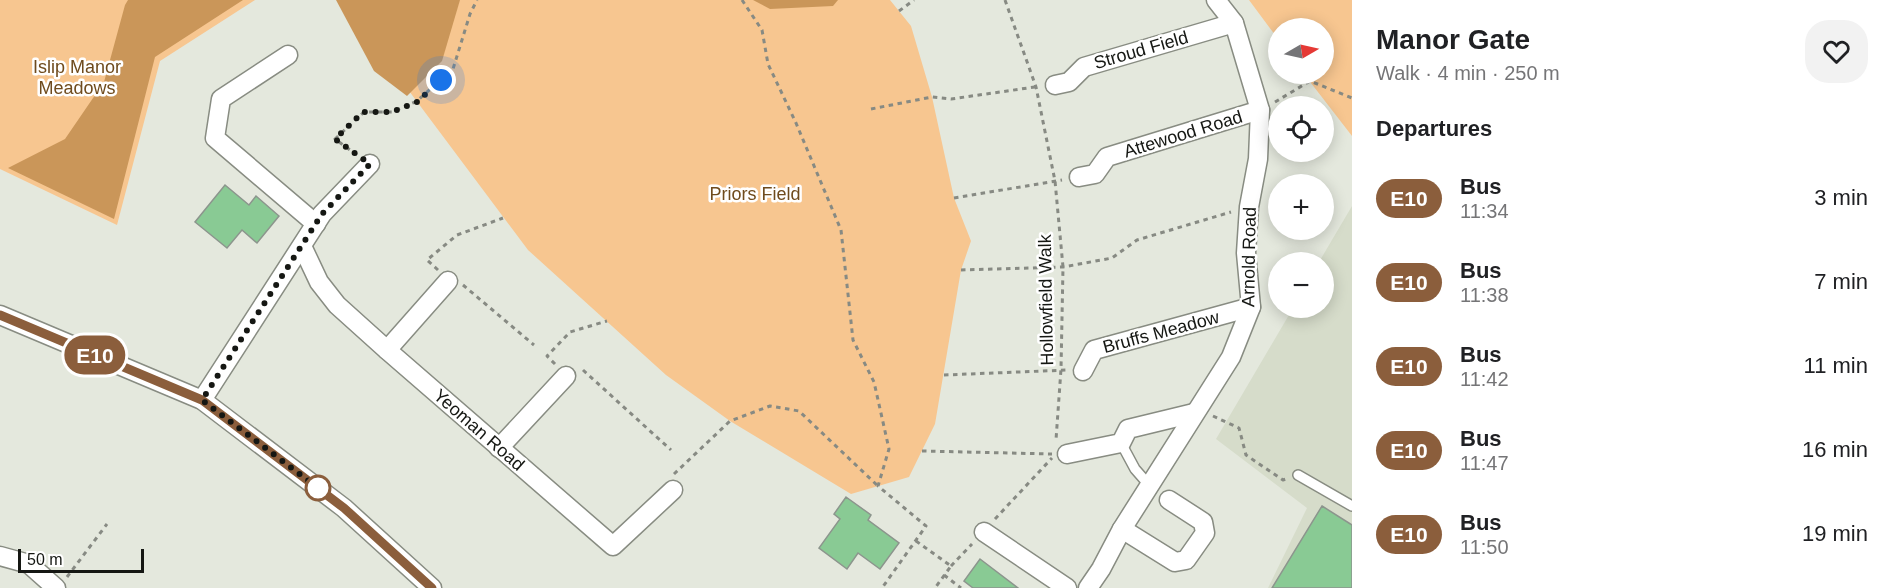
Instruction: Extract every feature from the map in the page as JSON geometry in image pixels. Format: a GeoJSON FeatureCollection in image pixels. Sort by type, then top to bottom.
{"type":"FeatureCollection","features":[{"type":"Feature","properties":{"kind":"street","name":"Arnold Road"},"geometry":{"type":"LineString","coordinates":[[1088,588],[1149,485],[1231,357],[1251,307],[1246,253],[1249,207],[1258,159],[1260,110],[1233,23],[1216,0]]}},
{"type":"Feature","properties":{"kind":"street","name":"Stroud Field"},"geometry":{"type":"LineString","coordinates":[[1055,86],[1070,82],[1084,67],[1233,23]]}},
{"type":"Feature","properties":{"kind":"street"},"geometry":{"type":"LineString","coordinates":[[288,55],[221,99],[215,138],[316,224]]}},
{"type":"Feature","properties":{"kind":"street","name":"Attewood Road"},"geometry":{"type":"LineString","coordinates":[[1079,177],[1095,174],[1107,156],[1260,110]]}},
{"type":"Feature","properties":{"kind":"street"},"geometry":{"type":"LineString","coordinates":[[202,400],[322,214],[370,164]]}},
{"type":"Feature","properties":{"kind":"street","name":"Yeoman Road"},"geometry":{"type":"LineString","coordinates":[[302,246],[319,282],[337,305],[613,546],[673,490]]}},
{"type":"Feature","properties":{"kind":"street"},"geometry":{"type":"LineString","coordinates":[[387,350],[448,281]]}},
{"type":"Feature","properties":{"kind":"street","name":"Bruffs Meadow"},"geometry":{"type":"LineString","coordinates":[[1083,371],[1094,350],[1251,307]]}},
{"type":"Feature","properties":{"kind":"street"},"geometry":{"type":"LineString","coordinates":[[0,315],[202,400],[344,508],[432,588]]}},
{"type":"Feature","properties":{"kind":"street"},"geometry":{"type":"LineString","coordinates":[[499,448],[566,376]]}},
{"type":"Feature","properties":{"kind":"street"},"geometry":{"type":"LineString","coordinates":[[1061,454],[1121,443],[1128,429],[1194,413]]}},
{"type":"Feature","properties":{"kind":"street"},"geometry":{"type":"LineString","coordinates":[[1122,529],[1174,562],[1186,560],[1205,533],[1203,522],[1170,500]]}},
{"type":"Feature","properties":{"kind":"street"},"geometry":{"type":"LineString","coordinates":[[984,532],[1067,588]]}},
{"type":"Feature","properties":{"kind":"street"},"geometry":{"type":"LineString","coordinates":[[0,556],[29,564],[61,583]]}},
{"type":"Feature","properties":{"kind":"lane"},"geometry":{"type":"LineString","coordinates":[[1121,443],[1135,469],[1149,485]]}},
{"type":"Feature","properties":{"kind":"lane"},"geometry":{"type":"LineString","coordinates":[[1298,475],[1352,506]]}},
{"type":"Feature","properties":{"kind":"path"},"geometry":{"type":"LineString","coordinates":[[370,164],[335,139],[363,112],[392,112],[417,102],[453,69],[470,14],[477,0]]}},
{"type":"Feature","properties":{"kind":"path"},"geometry":{"type":"LineString","coordinates":[[742,0],[762,30],[768,64],[842,230],[853,340],[874,382],[889,449],[878,486]]}},
{"type":"Feature","properties":{"kind":"path"},"geometry":{"type":"LineString","coordinates":[[899,11],[914,0]]}},
{"type":"Feature","properties":{"kind":"path","name":"Hollowfield Walk"},"geometry":{"type":"LineString","coordinates":[[1005,0],[1036,87],[1055,181],[1063,267],[1061,454]]}},
{"type":"Feature","properties":{"kind":"path"},"geometry":{"type":"LineString","coordinates":[[1260,110],[1310,81],[1352,98]]}},
{"type":"Feature","properties":{"kind":"path"},"geometry":{"type":"LineString","coordinates":[[871,109],[932,97],[951,99],[1055,86]]}},
{"type":"Feature","properties":{"kind":"path"},"geometry":{"type":"LineString","coordinates":[[954,198],[1079,177]]}},
{"type":"Feature","properties":{"kind":"path"},"geometry":{"type":"LineString","coordinates":[[961,270],[1063,267],[1112,258],[1137,240],[1249,207]]}},
{"type":"Feature","properties":{"kind":"path"},"geometry":{"type":"LineString","coordinates":[[504,218],[457,235],[427,260],[448,281],[466,285],[534,345]]}},
{"type":"Feature","properties":{"kind":"path"},"geometry":{"type":"LineString","coordinates":[[607,321],[570,332],[547,356],[566,376],[577,365],[671,450]]}},
{"type":"Feature","properties":{"kind":"path"},"geometry":{"type":"LineString","coordinates":[[944,375],[1061,369],[1083,371]]}},
{"type":"Feature","properties":{"kind":"path"},"geometry":{"type":"LineString","coordinates":[[673,490],[667,481],[730,421],[770,406],[799,411],[878,486],[926,526],[882,588]]}},
{"type":"Feature","properties":{"kind":"path"},"geometry":{"type":"LineString","coordinates":[[1226,421],[1239,428],[1246,455],[1283,480],[1298,475]]}},
{"type":"Feature","properties":{"kind":"path"},"geometry":{"type":"LineString","coordinates":[[922,451],[1061,454]]}},
{"type":"Feature","properties":{"kind":"path"},"geometry":{"type":"LineString","coordinates":[[935,588],[951,566],[1061,454]]}},
{"type":"Feature","properties":{"kind":"path"},"geometry":{"type":"LineString","coordinates":[[61,583],[107,524]]}},
{"type":"Feature","properties":{"kind":"path"},"geometry":{"type":"LineString","coordinates":[[916,541],[951,566]]}},
{"type":"Feature","properties":{"kind":"path"},"geometry":{"type":"LineString","coordinates":[[944,575],[961,588]]}},
{"type":"Feature","properties":{"kind":"shaded area"},"geometry":{"type":"Polygon","coordinates":[[[128,0],[243,0],[155,57],[114,219],[8,168],[65,139],[104,82],[128,0]]]}},
{"type":"Feature","properties":{"kind":"shaded area"},"geometry":{"type":"Polygon","coordinates":[[[336,0],[460,0],[442,61],[407,96],[374,71],[336,0]]]}},
{"type":"Feature","properties":{"kind":"shaded area"},"geometry":{"type":"Polygon","coordinates":[[[753,0],[838,0],[833,6],[770,9],[753,0]]]}},
{"type":"Feature","properties":{"kind":"shaded area"},"geometry":{"type":"Polygon","coordinates":[[[1352,206],[1352,588],[1268,588],[1307,508],[1216,439],[1287,318],[1334,318],[1334,252],[1325,252],[1352,206]]]}},
{"type":"Feature","properties":{"kind":"green space","name":"Islip Manor Meadows"},"geometry":{"type":"Polygon","coordinates":[[[0,0],[255,0],[160,61],[117,225],[0,169],[0,0]]]}},
{"type":"Feature","properties":{"kind":"green space","name":"Priors Field"},"geometry":{"type":"Polygon","coordinates":[[[341,0],[890,0],[911,26],[932,97],[954,198],[971,241],[961,270],[935,424],[909,477],[851,494],[730,421],[666,375],[528,250],[341,0]]]}},
{"type":"Feature","properties":{"kind":"green space"},"geometry":{"type":"Polygon","coordinates":[[[1249,0],[1352,0],[1352,136],[1334,113],[1334,96],[1321,96],[1312,84],[1334,84],[1334,18],[1268,18],[1268,26],[1249,0]]]}},
{"type":"Feature","properties":{"kind":"building"},"geometry":{"type":"Polygon","coordinates":[[[225,185],[249,205],[256,196],[279,216],[257,243],[242,230],[227,248],[195,222],[225,185]]]}},
{"type":"Feature","properties":{"kind":"building"},"geometry":{"type":"Polygon","coordinates":[[[846,497],[871,515],[868,520],[899,543],[880,569],[858,553],[847,569],[819,548],[840,519],[834,514],[846,497]]]}},
{"type":"Feature","properties":{"kind":"building"},"geometry":{"type":"Polygon","coordinates":[[[1322,506],[1352,525],[1352,588],[1272,588],[1322,506]]]}},
{"type":"Feature","properties":{"kind":"building"},"geometry":{"type":"Polygon","coordinates":[[[980,559],[1018,588],[973,588],[964,581],[980,559]]]}},
{"type":"Feature","properties":{"kind":"bus line","name":"E10"},"geometry":{"type":"LineString","coordinates":[[0,315],[202,400],[344,508],[432,588]]}},
{"type":"Feature","properties":{"kind":"route"},"geometry":{"type":"LineString","coordinates":[[318,488],[326,494],[202,400],[322,214],[370,164],[335,139],[363,112],[392,112],[417,102],[441,80]]}}]}
